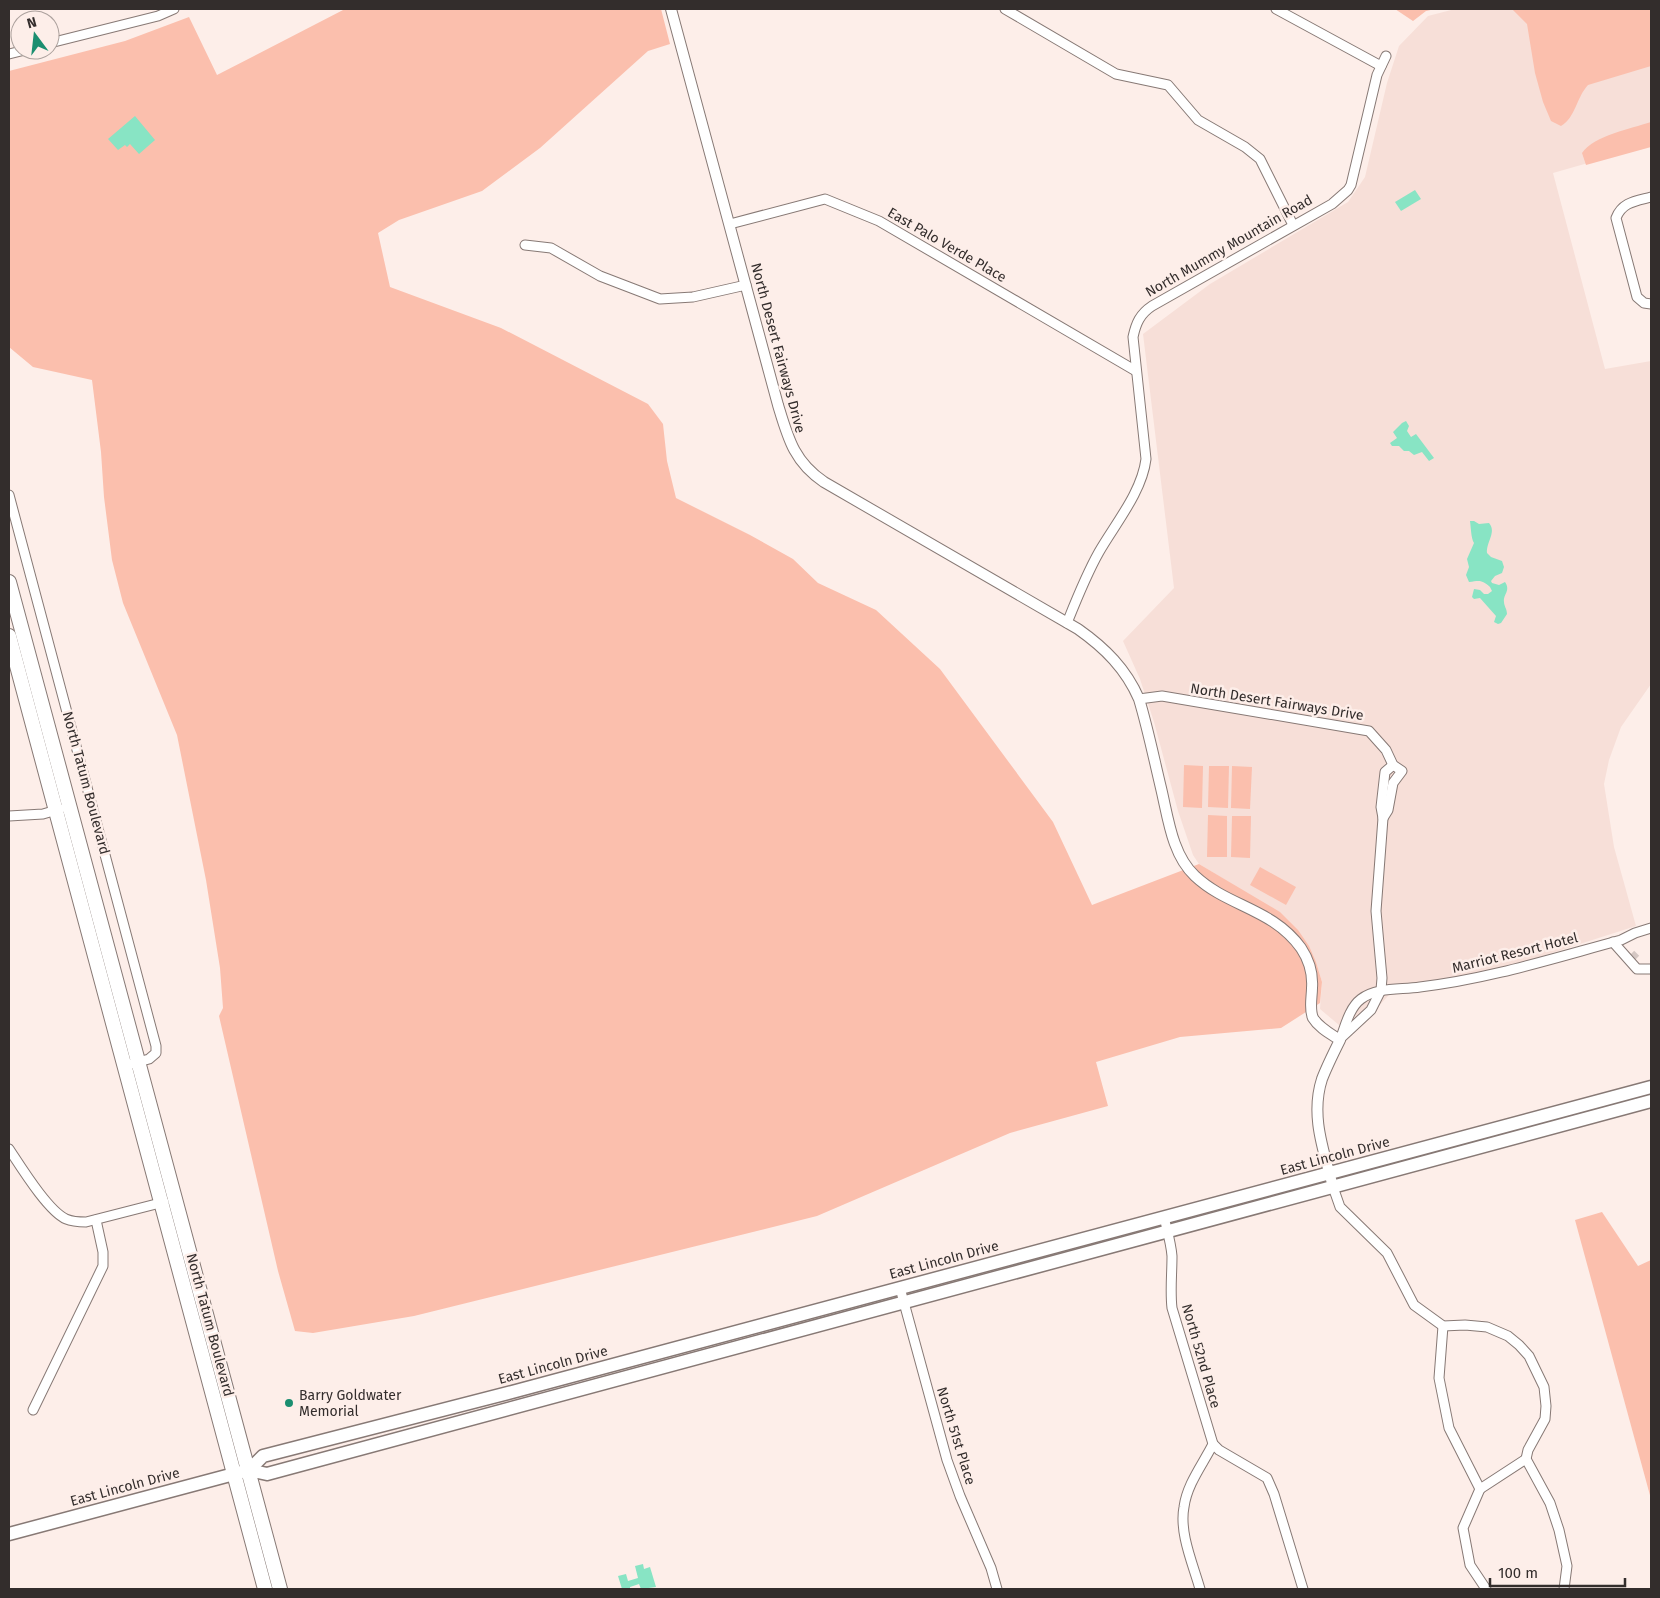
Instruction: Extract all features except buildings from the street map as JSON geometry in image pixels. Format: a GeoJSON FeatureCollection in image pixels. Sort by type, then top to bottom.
{"type":"FeatureCollection","features":[{"type":"Feature","properties":{"kind":"main road","name":"North Tatum Boulevard"},"geometry":{"type":"LineString","coordinates":[[9,582],[280,1589]]}},
{"type":"Feature","properties":{"kind":"main road","name":"North Tatum Boulevard"},"geometry":{"type":"LineString","coordinates":[[9,636],[265,1589]]}},
{"type":"Feature","properties":{"kind":"main road","name":"East Lincoln Drive"},"geometry":{"type":"LineString","coordinates":[[9,1534],[249,1470],[264,1456],[494,1397],[1651,1086]]}},
{"type":"Feature","properties":{"kind":"main road","name":"East Lincoln Drive"},"geometry":{"type":"LineString","coordinates":[[249,1470],[266,1474],[1651,1101]]}},
{"type":"Feature","properties":{"kind":"main road"},"geometry":{"type":"LineString","coordinates":[[1503,1126],[1507,1140]]}},
{"type":"Feature","properties":{"kind":"street"},"geometry":{"type":"LineString","coordinates":[[60,40],[158,16],[174,9]]}},
{"type":"Feature","properties":{"kind":"street","name":"North Desert Fairways Drive"},"geometry":{"type":"LineString","coordinates":[[671,9],[786,431],[791,445],[801,462],[824,482],[1067,623],[1096,642],[1112,657],[1130,682],[1138,700],[1174,839],[1184,862],[1195,876],[1205,884],[1264,915],[1278,924],[1294,939],[1305,955],[1312,976],[1311,1005],[1313,1017],[1321,1026],[1340,1040]]}},
{"type":"Feature","properties":{"kind":"street"},"geometry":{"type":"LineString","coordinates":[[1005,9],[1116,74],[1168,85],[1175,91],[1190,113],[1198,120],[1233,139],[1260,159],[1293,225]]}},
{"type":"Feature","properties":{"kind":"street"},"geometry":{"type":"LineString","coordinates":[[1276,9],[1381,66]]}},
{"type":"Feature","properties":{"kind":"street","name":"North Mummy Mountain Road"},"geometry":{"type":"LineString","coordinates":[[1067,623],[1089,570],[1144,472],[1146,459],[1133,337],[1137,321],[1145,310],[1332,204],[1348,190],[1377,75],[1386,56]]}},
{"type":"Feature","properties":{"kind":"street"},"geometry":{"type":"LineString","coordinates":[[1651,197],[1625,204],[1618,211],[1616,218],[1637,297],[1644,303],[1651,304]]}},
{"type":"Feature","properties":{"kind":"street","name":"East Palo Verde Place"},"geometry":{"type":"LineString","coordinates":[[730,224],[826,199],[879,221],[1136,371]]}},
{"type":"Feature","properties":{"kind":"street"},"geometry":{"type":"LineString","coordinates":[[525,245],[551,248],[600,276],[660,299],[694,297],[746,285]]}},
{"type":"Feature","properties":{"kind":"street","name":"North Tatum Boulevard"},"geometry":{"type":"LineString","coordinates":[[9,495],[156,1046],[156,1053],[149,1059],[124,1066]]}},
{"type":"Feature","properties":{"kind":"street","name":"North Desert Fairways Drive"},"geometry":{"type":"LineString","coordinates":[[1138,700],[1162,696],[1369,731],[1386,750],[1393,765],[1402,771],[1393,783],[1388,810],[1384,818]]}},
{"type":"Feature","properties":{"kind":"street","name":"North Desert Fairways Drive"},"geometry":{"type":"LineString","coordinates":[[1382,990],[1376,911],[1384,818],[1381,807],[1385,772],[1393,765]]}},
{"type":"Feature","properties":{"kind":"street"},"geometry":{"type":"LineString","coordinates":[[9,816],[32,815],[70,806]]}},
{"type":"Feature","properties":{"kind":"street","name":"Marriot Resort Hotel"},"geometry":{"type":"LineString","coordinates":[[1382,990],[1440,985],[1504,972],[1617,941],[1635,932],[1651,928]]}},
{"type":"Feature","properties":{"kind":"street"},"geometry":{"type":"LineString","coordinates":[[1617,941],[1641,964],[1651,969]]}},
{"type":"Feature","properties":{"kind":"street"},"geometry":{"type":"LineString","coordinates":[[1617,941],[1637,969],[1651,969]]}},
{"type":"Feature","properties":{"kind":"street"},"geometry":{"type":"LineString","coordinates":[[1340,1040],[1371,1010],[1382,990]]}},
{"type":"Feature","properties":{"kind":"street"},"geometry":{"type":"LineString","coordinates":[[1382,990],[1359,1000],[1348,1019],[1318,1093],[1317,1117],[1320,1136],[1333,1187],[1340,1207],[1387,1253],[1414,1305],[1443,1326],[1487,1327],[1508,1336],[1530,1356],[1544,1387],[1546,1406],[1545,1419],[1528,1450],[1526,1459],[1550,1503],[1559,1530],[1567,1566],[1564,1589]]}},
{"type":"Feature","properties":{"kind":"street"},"geometry":{"type":"LineString","coordinates":[[9,1149],[25,1174],[56,1212],[75,1222],[96,1220],[176,1198]]}},
{"type":"Feature","properties":{"kind":"street","name":"North 52nd Place"},"geometry":{"type":"LineString","coordinates":[[1164,1217],[1172,1256],[1170,1294],[1172,1308],[1213,1444]]}},
{"type":"Feature","properties":{"kind":"street"},"geometry":{"type":"LineString","coordinates":[[33,1410],[102,1266],[103,1252],[96,1220]]}},
{"type":"Feature","properties":{"kind":"street","name":"North 51st Place"},"geometry":{"type":"LineString","coordinates":[[900,1288],[947,1460],[960,1496],[991,1568],[997,1589]]}},
{"type":"Feature","properties":{"kind":"street"},"geometry":{"type":"LineString","coordinates":[[1443,1326],[1439,1378],[1449,1428],[1480,1489]]}},
{"type":"Feature","properties":{"kind":"street"},"geometry":{"type":"LineString","coordinates":[[1200,1589],[1185,1536],[1183,1508],[1196,1474],[1213,1444],[1219,1450],[1267,1478],[1303,1589]]}},
{"type":"Feature","properties":{"kind":"street"},"geometry":{"type":"LineString","coordinates":[[1486,1589],[1470,1565],[1463,1528],[1480,1489],[1526,1459]]}},
{"type":"Feature","properties":{"kind":"shaded area"},"geometry":{"type":"Polygon","coordinates":[[[345,9],[661,9],[670,44],[648,51],[540,148],[482,191],[399,220],[378,233],[390,287],[501,328],[648,404],[663,424],[667,461],[676,498],[793,559],[818,583],[876,610],[940,669],[1053,822],[1092,905],[1199,864],[1280,912],[1298,930],[1309,946],[1316,962],[1322,982],[1320,1003],[1281,1028],[1180,1037],[1096,1062],[1108,1106],[1010,1133],[817,1216],[414,1316],[313,1333],[295,1331],[278,1271],[219,1016],[223,1008],[220,968],[206,880],[177,735],[123,603],[112,560],[92,380],[33,367],[9,347],[9,71],[52,60],[60,60],[60,58],[125,41],[189,17],[217,75],[345,9]]]}},
{"type":"Feature","properties":{"kind":"shaded area"},"geometry":{"type":"Polygon","coordinates":[[[1395,9],[1435,9],[1426,11],[1413,21],[1395,9]]]}},
{"type":"Feature","properties":{"kind":"shaded area"},"geometry":{"type":"Polygon","coordinates":[[[1455,9],[1651,9],[1651,145],[1553,173],[1605,369],[1651,361],[1651,684],[1621,727],[1609,760],[1604,784],[1614,847],[1636,926],[1536,958],[1481,973],[1397,986],[1368,1018],[1339,1025],[1320,1009],[1322,982],[1316,962],[1232,884],[1199,864],[1193,855],[1178,811],[1154,722],[1140,679],[1123,641],[1174,588],[1143,334],[1210,284],[1348,202],[1365,177],[1387,83],[1399,46],[1428,16],[1455,9]]]}},
{"type":"Feature","properties":{"kind":"shaded area"},"geometry":{"type":"Polygon","coordinates":[[[1512,9],[1651,9],[1651,66],[1588,85],[1570,118],[1561,126],[1551,121],[1543,102],[1535,73],[1527,24],[1512,9]]]}},
{"type":"Feature","properties":{"kind":"shaded area"},"geometry":{"type":"Polygon","coordinates":[[[135,116],[155,140],[139,154],[130,144],[118,150],[108,139],[135,116]]]}},
{"type":"Feature","properties":{"kind":"shaded area"},"geometry":{"type":"Polygon","coordinates":[[[1651,122],[1651,147],[1586,165],[1582,153],[1595,142],[1614,133],[1651,122]]]}},
{"type":"Feature","properties":{"kind":"shaded area"},"geometry":{"type":"Polygon","coordinates":[[[1415,190],[1421,199],[1401,211],[1395,202],[1415,190]]]}},
{"type":"Feature","properties":{"kind":"shaded area"},"geometry":{"type":"Polygon","coordinates":[[[1406,421],[1409,426],[1407,431],[1411,437],[1416,434],[1434,458],[1429,461],[1422,452],[1414,455],[1409,451],[1404,451],[1399,446],[1392,446],[1390,443],[1397,438],[1393,432],[1406,421]]]}},
{"type":"Feature","properties":{"kind":"shaded area"},"geometry":{"type":"Polygon","coordinates":[[[1470,521],[1479,524],[1489,523],[1492,534],[1487,553],[1491,557],[1502,561],[1504,567],[1502,573],[1495,576],[1491,581],[1499,585],[1505,582],[1507,585],[1504,603],[1507,614],[1501,623],[1498,624],[1494,622],[1496,616],[1480,598],[1474,599],[1472,597],[1474,589],[1488,594],[1492,591],[1490,587],[1478,581],[1469,582],[1466,575],[1469,567],[1467,559],[1474,543],[1470,521]]]}},
{"type":"Feature","properties":{"kind":"shaded area"},"geometry":{"type":"Polygon","coordinates":[[[1184,765],[1203,766],[1202,808],[1183,807],[1184,765]]]}},
{"type":"Feature","properties":{"kind":"shaded area"},"geometry":{"type":"Polygon","coordinates":[[[1209,766],[1229,766],[1228,808],[1208,807],[1209,766]]]}},
{"type":"Feature","properties":{"kind":"shaded area"},"geometry":{"type":"Polygon","coordinates":[[[1232,766],[1252,767],[1250,809],[1231,808],[1232,766]]]}},
{"type":"Feature","properties":{"kind":"shaded area"},"geometry":{"type":"Polygon","coordinates":[[[1208,815],[1227,816],[1227,857],[1207,857],[1208,815]]]}},
{"type":"Feature","properties":{"kind":"shaded area"},"geometry":{"type":"Polygon","coordinates":[[[1232,816],[1251,816],[1250,858],[1231,857],[1232,816]]]}},
{"type":"Feature","properties":{"kind":"shaded area"},"geometry":{"type":"Polygon","coordinates":[[[1260,867],[1296,887],[1286,905],[1250,885],[1260,867]]]}},
{"type":"Feature","properties":{"kind":"shaded area"},"geometry":{"type":"Polygon","coordinates":[[[1602,1212],[1638,1266],[1651,1260],[1651,1499],[1575,1220],[1602,1212]]]}},
{"type":"Feature","properties":{"kind":"shaded area"},"geometry":{"type":"Polygon","coordinates":[[[643,1564],[644,1569],[650,1567],[656,1587],[641,1589],[639,1584],[630,1587],[630,1589],[622,1589],[618,1576],[626,1574],[628,1581],[638,1578],[635,1566],[643,1564]]]}},
{"type":"Feature","properties":{"kind":"tunnel"},"geometry":{"type":"LineString","coordinates":[[1631,954],[1636,959]]}},
{"type":"Feature","properties":{"kind":"place","name":"Barry Goldwater Memorial"},"geometry":{"type":"Point","coordinates":[289,1403]}}]}
